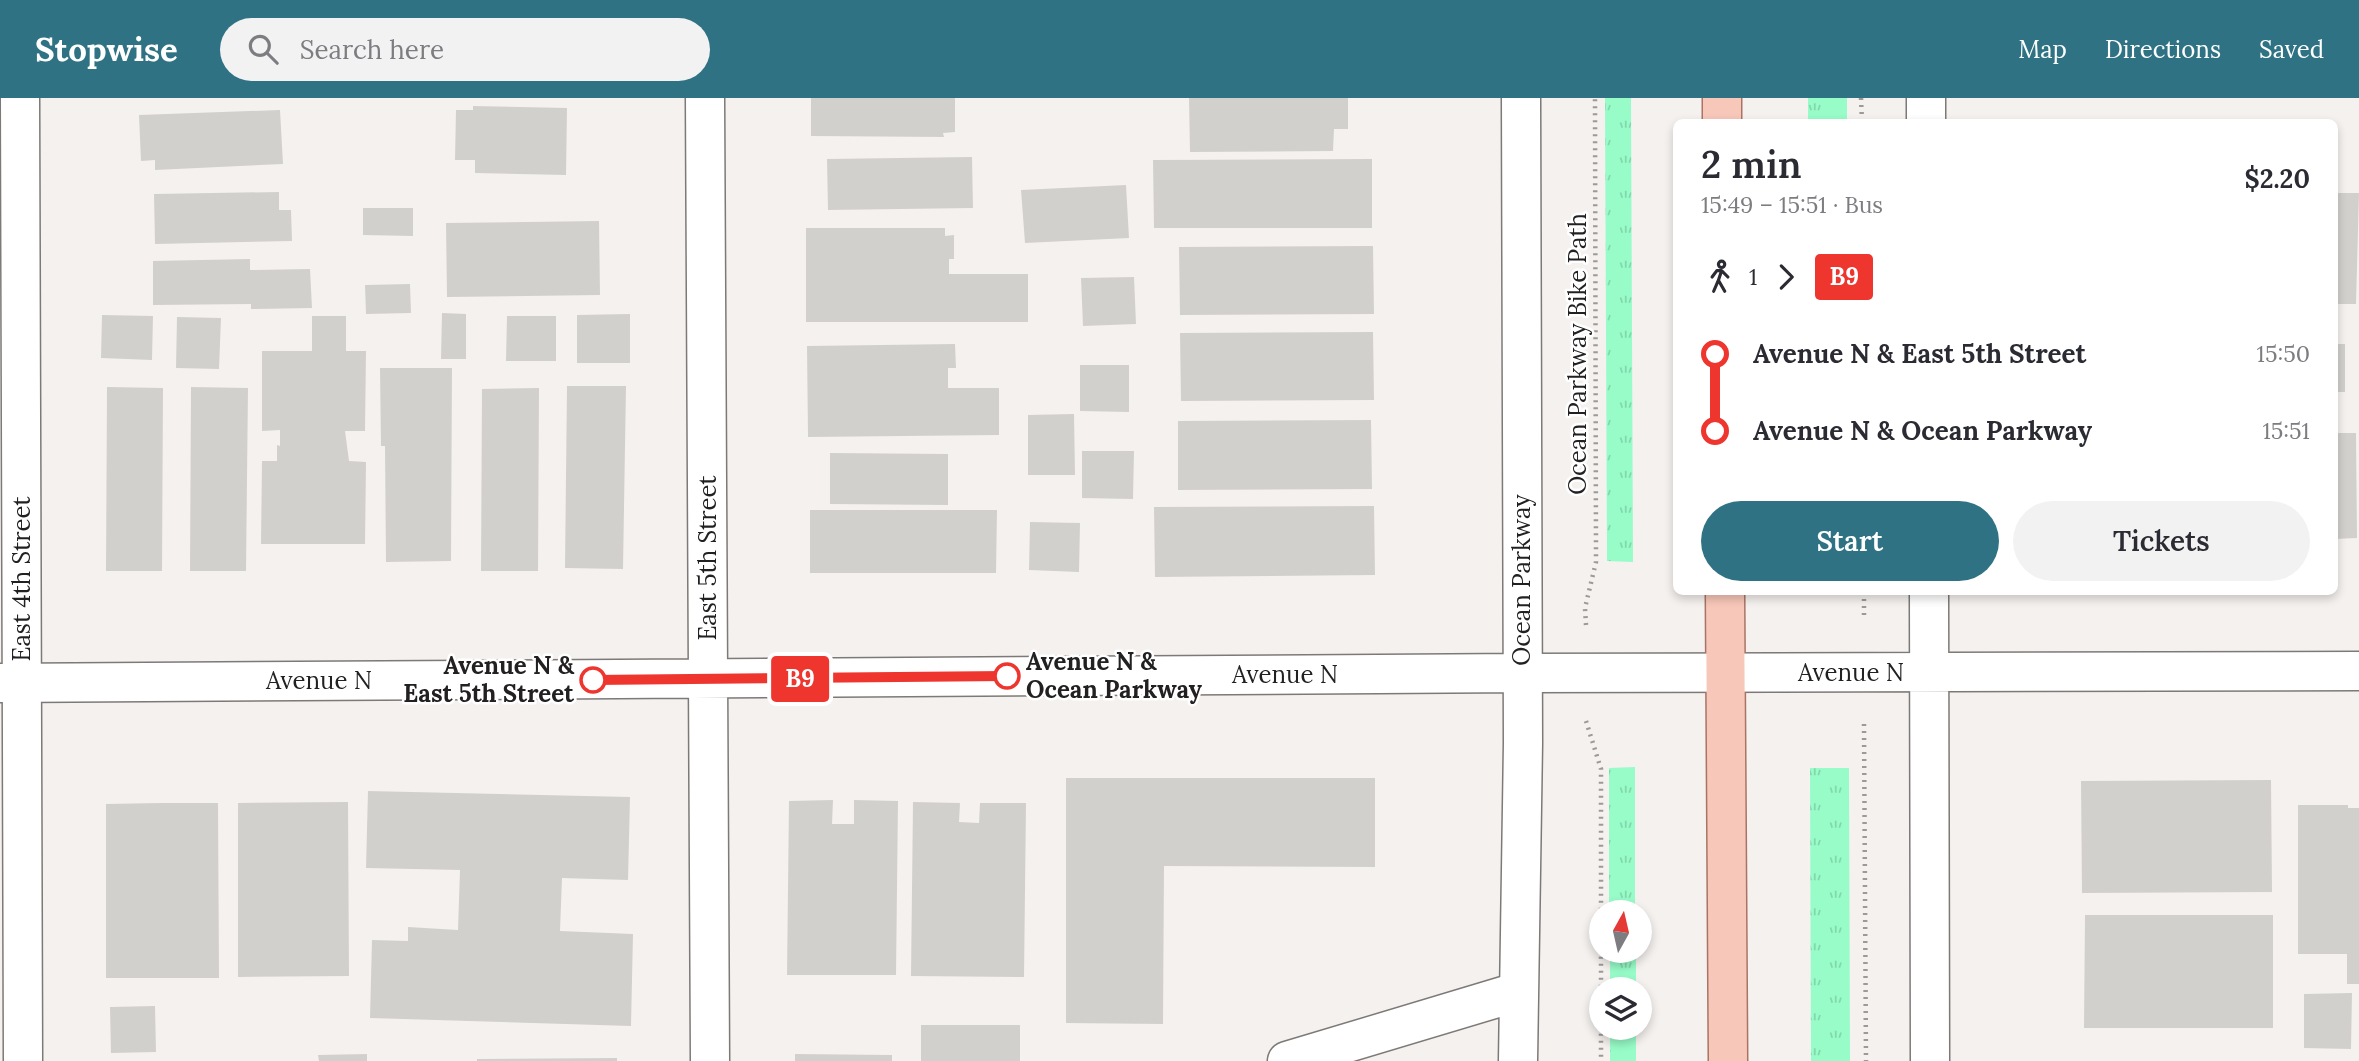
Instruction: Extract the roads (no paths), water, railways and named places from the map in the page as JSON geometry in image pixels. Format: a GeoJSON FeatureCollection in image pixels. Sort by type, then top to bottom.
{"type":"FeatureCollection","features":[{"type":"Feature","properties":{"kind":"main road"},"geometry":{"type":"LineString","coordinates":[[1722,98],[1723,119]]}},
{"type":"Feature","properties":{"kind":"main road"},"geometry":{"type":"LineString","coordinates":[[1725,595],[1728,1061]]}},
{"type":"Feature","properties":{"kind":"street","name":"East 4th Street"},"geometry":{"type":"LineString","coordinates":[[20,98],[11,683],[23,1061]]}},
{"type":"Feature","properties":{"kind":"street","name":"East 5th Street"},"geometry":{"type":"LineString","coordinates":[[705,98],[710,1061]]}},
{"type":"Feature","properties":{"kind":"street","name":"Ocean Parkway"},"geometry":{"type":"LineString","coordinates":[[1518,1061],[1522,673],[1521,98]]}},
{"type":"Feature","properties":{"kind":"street"},"geometry":{"type":"LineString","coordinates":[[1926,98],[1926,119]]}},
{"type":"Feature","properties":{"kind":"street"},"geometry":{"type":"LineString","coordinates":[[1929,595],[1930,1061]]}},
{"type":"Feature","properties":{"kind":"street","name":"Avenue N"},"geometry":{"type":"LineString","coordinates":[[11,683],[1522,673],[2359,671]]}},
{"type":"Feature","properties":{"kind":"street"},"geometry":{"type":"LineString","coordinates":[[1287,1061],[1517,992]]}},
{"type":"Feature","properties":{"kind":"place","name":"Avenue N & Ocean Parkway"},"geometry":{"type":"Point","coordinates":[1007,676]}},
{"type":"Feature","properties":{"kind":"place","name":"Avenue N & East 5th Street"},"geometry":{"type":"Point","coordinates":[593,680]}}]}
